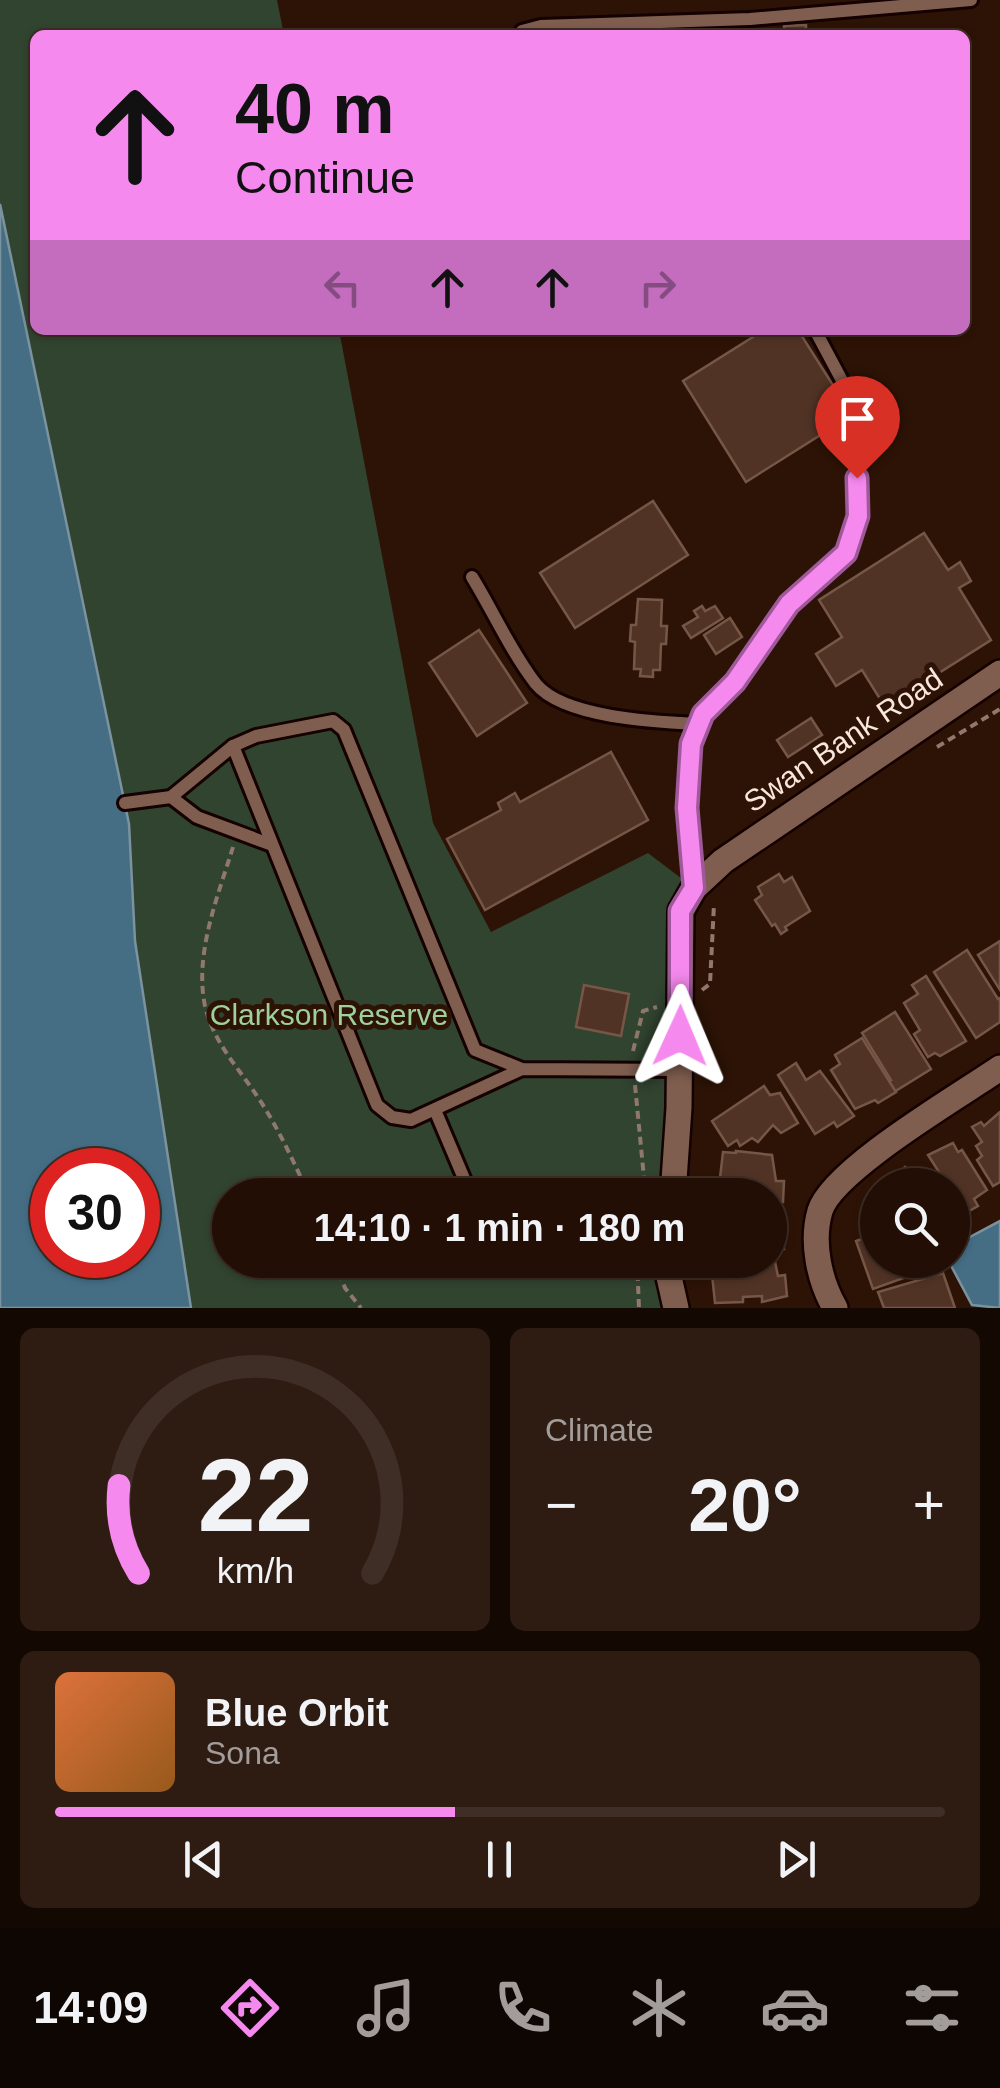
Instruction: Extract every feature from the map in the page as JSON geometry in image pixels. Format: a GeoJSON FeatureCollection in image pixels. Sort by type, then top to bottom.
{"type":"FeatureCollection","features":[{"type":"Feature","properties":{"kind":"street","name":"Swan Bank Road"},"geometry":{"type":"LineString","coordinates":[[704,892],[723,861],[1000,672]]}},
{"type":"Feature","properties":{"kind":"street"},"geometry":{"type":"LineString","coordinates":[[674,1178],[680,1070],[680,911],[704,892]]}},
{"type":"Feature","properties":{"kind":"street"},"geometry":{"type":"LineString","coordinates":[[835,1308],[817,1261],[820,1209],[844,1176],[1000,1068]]}},
{"type":"Feature","properties":{"kind":"street"},"geometry":{"type":"LineString","coordinates":[[669,1278],[676,1308]]}},
{"type":"Feature","properties":{"kind":"lane"},"geometry":{"type":"LineString","coordinates":[[526,30],[541,26],[750,19],[971,0]]}},
{"type":"Feature","properties":{"kind":"lane"},"geometry":{"type":"LineString","coordinates":[[750,19],[750,30]]}},
{"type":"Feature","properties":{"kind":"lane"},"geometry":{"type":"LineString","coordinates":[[704,892],[687,808],[691,744],[703,714],[735,682],[789,604],[846,553],[858,516],[854,403],[818,335]]}},
{"type":"Feature","properties":{"kind":"lane"},"geometry":{"type":"LineString","coordinates":[[472,577],[538,686],[560,700],[629,720],[699,724]]}},
{"type":"Feature","properties":{"kind":"lane"},"geometry":{"type":"LineString","coordinates":[[124,803],[171,797],[233,746],[256,736],[333,721],[344,730],[475,1050],[522,1068],[634,1076],[680,1070]]}},
{"type":"Feature","properties":{"kind":"lane"},"geometry":{"type":"LineString","coordinates":[[233,746],[376,1105],[392,1117],[410,1120],[522,1068]]}},
{"type":"Feature","properties":{"kind":"lane"},"geometry":{"type":"LineString","coordinates":[[171,797],[197,817],[272,845]]}},
{"type":"Feature","properties":{"kind":"lane"},"geometry":{"type":"LineString","coordinates":[[435,1110],[464,1178]]}},
{"type":"Feature","properties":{"kind":"path"},"geometry":{"type":"LineString","coordinates":[[935,748],[1000,709]]}},
{"type":"Feature","properties":{"kind":"path"},"geometry":{"type":"LineString","coordinates":[[237,833],[210,922],[204,970],[205,1004],[215,1035],[230,1062],[259,1098],[300,1178]]}},
{"type":"Feature","properties":{"kind":"path"},"geometry":{"type":"LineString","coordinates":[[644,1178],[632,1055],[643,1011],[681,1001],[710,984],[704,892]]}},
{"type":"Feature","properties":{"kind":"path"},"geometry":{"type":"LineString","coordinates":[[342,1278],[361,1308]]}},
{"type":"Feature","properties":{"kind":"path"},"geometry":{"type":"LineString","coordinates":[[638,1278],[639,1308]]}},
{"type":"Feature","properties":{"kind":"green space","name":"Clarkson Reserve"},"geometry":{"type":"Polygon","coordinates":[[[0,0],[277,0],[283,30],[30,30],[30,335],[340,335],[433,823],[491,932],[648,853],[694,888],[669,1178],[212,1178],[212,1278],[667,1278],[671,1308],[191,1308],[135,941],[129,824],[0,204],[0,0]]]}},
{"type":"Feature","properties":{"kind":"water"},"geometry":{"type":"Polygon","coordinates":[[[0,204],[129,824],[135,941],[191,1308],[0,1308],[0,204]]]}},
{"type":"Feature","properties":{"kind":"water"},"geometry":{"type":"Polygon","coordinates":[[[1000,1221],[1000,1308],[972,1305],[958,1278],[970,1278],[970,1237],[1000,1221]]]}},
{"type":"Feature","properties":{"kind":"building"},"geometry":{"type":"Polygon","coordinates":[[[806,25],[806,30],[784,30],[784,26],[806,25]]]}},
{"type":"Feature","properties":{"kind":"building"},"geometry":{"type":"Polygon","coordinates":[[[756,335],[801,335],[852,415],[746,482],[683,381],[756,335]]]}},
{"type":"Feature","properties":{"kind":"building"},"geometry":{"type":"Polygon","coordinates":[[[653,501],[688,555],[575,628],[540,573],[653,501]]]}},
{"type":"Feature","properties":{"kind":"building"},"geometry":{"type":"Polygon","coordinates":[[[924,533],[948,570],[960,562],[971,581],[959,588],[991,640],[885,707],[862,670],[836,686],[816,654],[842,637],[819,600],[924,533]]]}},
{"type":"Feature","properties":{"kind":"building"},"geometry":{"type":"Polygon","coordinates":[[[638,599],[662,600],[661,626],[667,626],[666,644],[661,644],[660,670],[653,670],[653,677],[640,676],[641,669],[634,669],[635,642],[630,641],[638,599]]]}},
{"type":"Feature","properties":{"kind":"building"},"geometry":{"type":"Polygon","coordinates":[[[702,606],[705,611],[715,606],[723,618],[691,638],[683,626],[698,617],[694,611],[702,606]]]}},
{"type":"Feature","properties":{"kind":"building"},"geometry":{"type":"Polygon","coordinates":[[[730,618],[742,637],[716,654],[704,635],[730,618]]]}},
{"type":"Feature","properties":{"kind":"building"},"geometry":{"type":"Polygon","coordinates":[[[479,630],[527,703],[477,736],[429,663],[479,630]]]}},
{"type":"Feature","properties":{"kind":"building"},"geometry":{"type":"Polygon","coordinates":[[[811,718],[822,735],[788,757],[777,740],[811,718]]]}},
{"type":"Feature","properties":{"kind":"building"},"geometry":{"type":"Polygon","coordinates":[[[611,752],[648,820],[485,910],[447,839],[501,810],[498,803],[515,793],[520,802],[611,752]]]}},
{"type":"Feature","properties":{"kind":"building"},"geometry":{"type":"Polygon","coordinates":[[[779,874],[784,882],[792,877],[810,911],[781,934],[755,900],[762,895],[758,887],[779,874]]]}},
{"type":"Feature","properties":{"kind":"building"},"geometry":{"type":"Polygon","coordinates":[[[1000,941],[1000,990],[978,955],[1000,941]]]}},
{"type":"Feature","properties":{"kind":"building"},"geometry":{"type":"Polygon","coordinates":[[[967,950],[1000,998],[1000,1022],[976,1038],[934,972],[967,950]]]}},
{"type":"Feature","properties":{"kind":"building"},"geometry":{"type":"Polygon","coordinates":[[[926,976],[966,1041],[940,1056],[935,1053],[928,1057],[914,1034],[920,1030],[904,1003],[918,994],[912,985],[926,976]]]}},
{"type":"Feature","properties":{"kind":"building"},"geometry":{"type":"Polygon","coordinates":[[[584,985],[629,994],[621,1036],[576,1027],[584,985]]]}},
{"type":"Feature","properties":{"kind":"building"},"geometry":{"type":"Polygon","coordinates":[[[895,1012],[931,1069],[894,1092],[888,1081],[891,1080],[862,1033],[895,1012]]]}},
{"type":"Feature","properties":{"kind":"building"},"geometry":{"type":"Polygon","coordinates":[[[862,1038],[896,1092],[878,1103],[875,1100],[855,1109],[831,1070],[840,1064],[835,1055],[862,1038]]]}},
{"type":"Feature","properties":{"kind":"building"},"geometry":{"type":"Polygon","coordinates":[[[796,1063],[806,1080],[820,1071],[854,1116],[815,1134],[778,1075],[796,1063]]]}},
{"type":"Feature","properties":{"kind":"building"},"geometry":{"type":"Polygon","coordinates":[[[764,1086],[770,1095],[780,1093],[798,1123],[781,1133],[773,1125],[758,1142],[752,1138],[740,1146],[737,1140],[728,1146],[712,1121],[764,1086]]]}},
{"type":"Feature","properties":{"kind":"building"},"geometry":{"type":"Polygon","coordinates":[[[1000,1112],[1000,1182],[993,1186],[977,1160],[982,1156],[976,1146],[982,1142],[972,1127],[981,1122],[984,1126],[1000,1112]]]}},
{"type":"Feature","properties":{"kind":"building"},"geometry":{"type":"Polygon","coordinates":[[[953,1143],[958,1152],[962,1150],[987,1190],[974,1199],[978,1206],[970,1210],[970,1168],[936,1168],[928,1155],[953,1143]]]}},
{"type":"Feature","properties":{"kind":"building"},"geometry":{"type":"Polygon","coordinates":[[[723,1152],[772,1155],[776,1178],[720,1178],[723,1152]]]}},
{"type":"Feature","properties":{"kind":"building"},"geometry":{"type":"Polygon","coordinates":[[[712,1278],[785,1278],[787,1296],[762,1302],[762,1296],[743,1297],[743,1302],[715,1303],[712,1278]]]}},
{"type":"Feature","properties":{"kind":"building"},"geometry":{"type":"Polygon","coordinates":[[[869,1278],[904,1278],[873,1289],[869,1278]]]}},
{"type":"Feature","properties":{"kind":"building"},"geometry":{"type":"Polygon","coordinates":[[[926,1278],[945,1278],[955,1308],[884,1308],[878,1292],[926,1278]]]}},
{"type":"Feature","properties":{"kind":"route"},"geometry":{"type":"LineString","coordinates":[[680,1036],[680,911],[694,888],[687,808],[691,744],[703,714],[735,682],[789,604],[846,553],[858,516],[857,478]]}}]}
